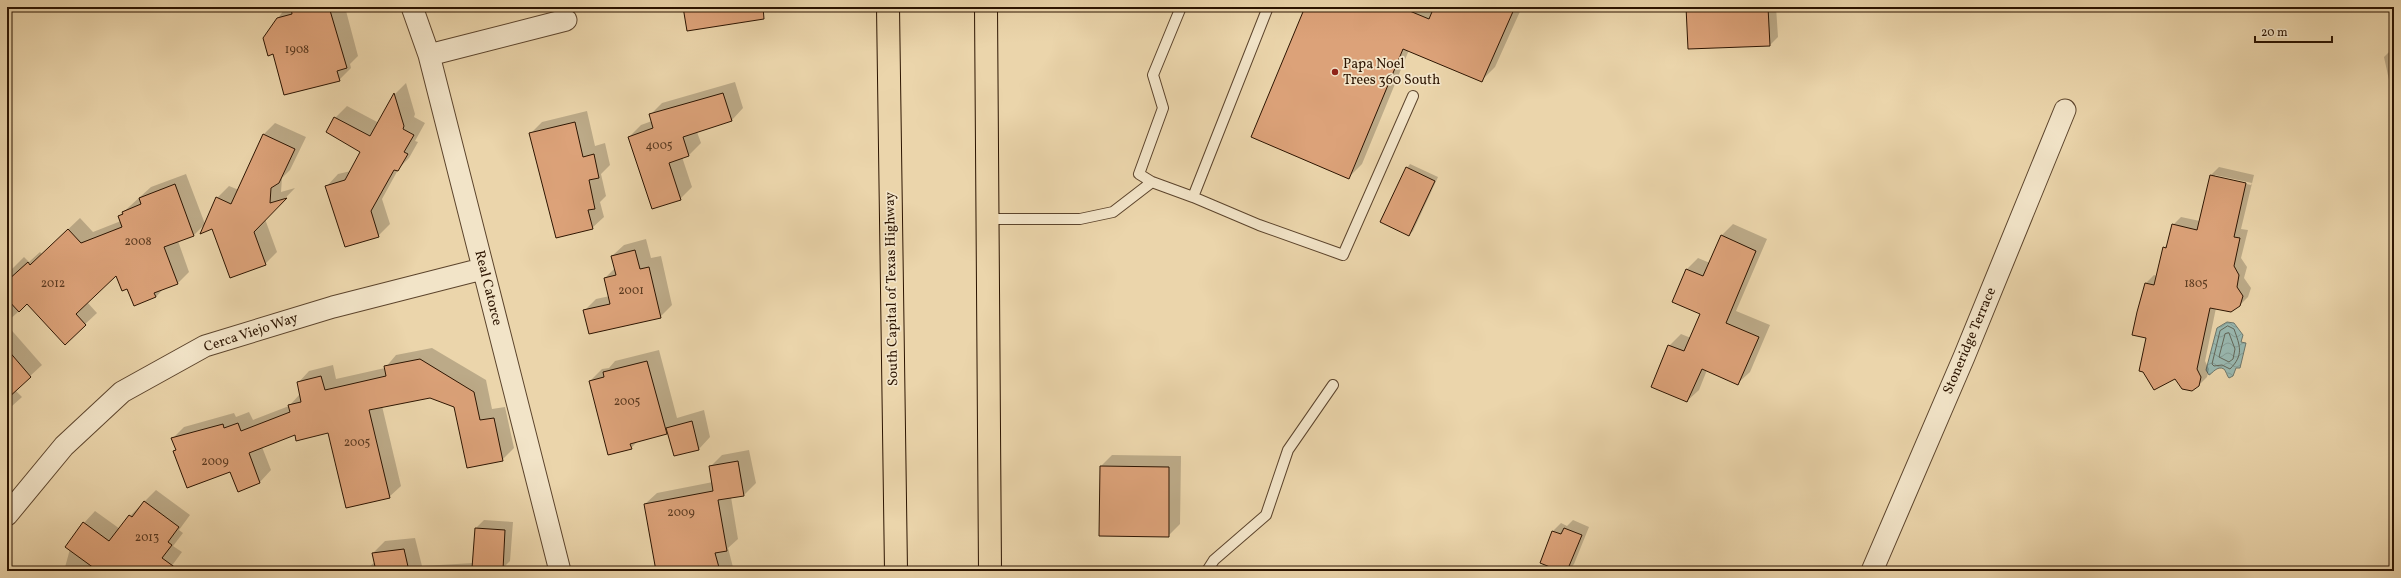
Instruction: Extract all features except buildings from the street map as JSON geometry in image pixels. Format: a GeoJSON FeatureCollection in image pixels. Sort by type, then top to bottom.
{"type":"FeatureCollection","features":[{"type":"Feature","properties":{"kind":"highway","name":"South Capital of Texas Highway"},"geometry":{"type":"LineString","coordinates":[[888,7],[896,571]]}},
{"type":"Feature","properties":{"kind":"highway"},"geometry":{"type":"LineString","coordinates":[[986,7],[990,571]]}},
{"type":"Feature","properties":{"kind":"street","name":"Real Catorce"},"geometry":{"type":"LineString","coordinates":[[412,7],[428,56],[560,571]]}},
{"type":"Feature","properties":{"kind":"street"},"geometry":{"type":"LineString","coordinates":[[428,56],[566,20]]}},
{"type":"Feature","properties":{"kind":"street","name":"Stoneridge Terrace"},"geometry":{"type":"LineString","coordinates":[[1872,571],[1964,357],[2065,110]]}},
{"type":"Feature","properties":{"kind":"street","name":"Cerca Viejo Way"},"geometry":{"type":"LineString","coordinates":[[7,515],[64,446],[122,392],[205,346],[333,307],[482,269]]}},
{"type":"Feature","properties":{"kind":"lane"},"geometry":{"type":"LineString","coordinates":[[1181,7],[1152,75],[1163,108],[1139,174],[1152,182],[1193,197],[1259,225],[1343,255],[1413,96]]}},
{"type":"Feature","properties":{"kind":"lane"},"geometry":{"type":"LineString","coordinates":[[1193,197],[1268,7]]}},
{"type":"Feature","properties":{"kind":"lane"},"geometry":{"type":"LineString","coordinates":[[987,219],[1080,219],[1113,212],[1152,182]]}},
{"type":"Feature","properties":{"kind":"lane"},"geometry":{"type":"LineString","coordinates":[[1207,571],[1214,560],[1266,515],[1288,450],[1333,384]]}},
{"type":"Feature","properties":{"kind":"water"},"geometry":{"type":"Polygon","coordinates":[[[2227,322],[2234,323],[2243,335],[2241,342],[2246,343],[2240,368],[2236,368],[2233,376],[2229,378],[2224,369],[2219,368],[2209,375],[2206,370],[2217,328],[2227,322]]]}},
{"type":"Feature","properties":{"kind":"place","name":"Papa Noel Trees 360 South"},"geometry":{"type":"Point","coordinates":[1335,72]}}]}
